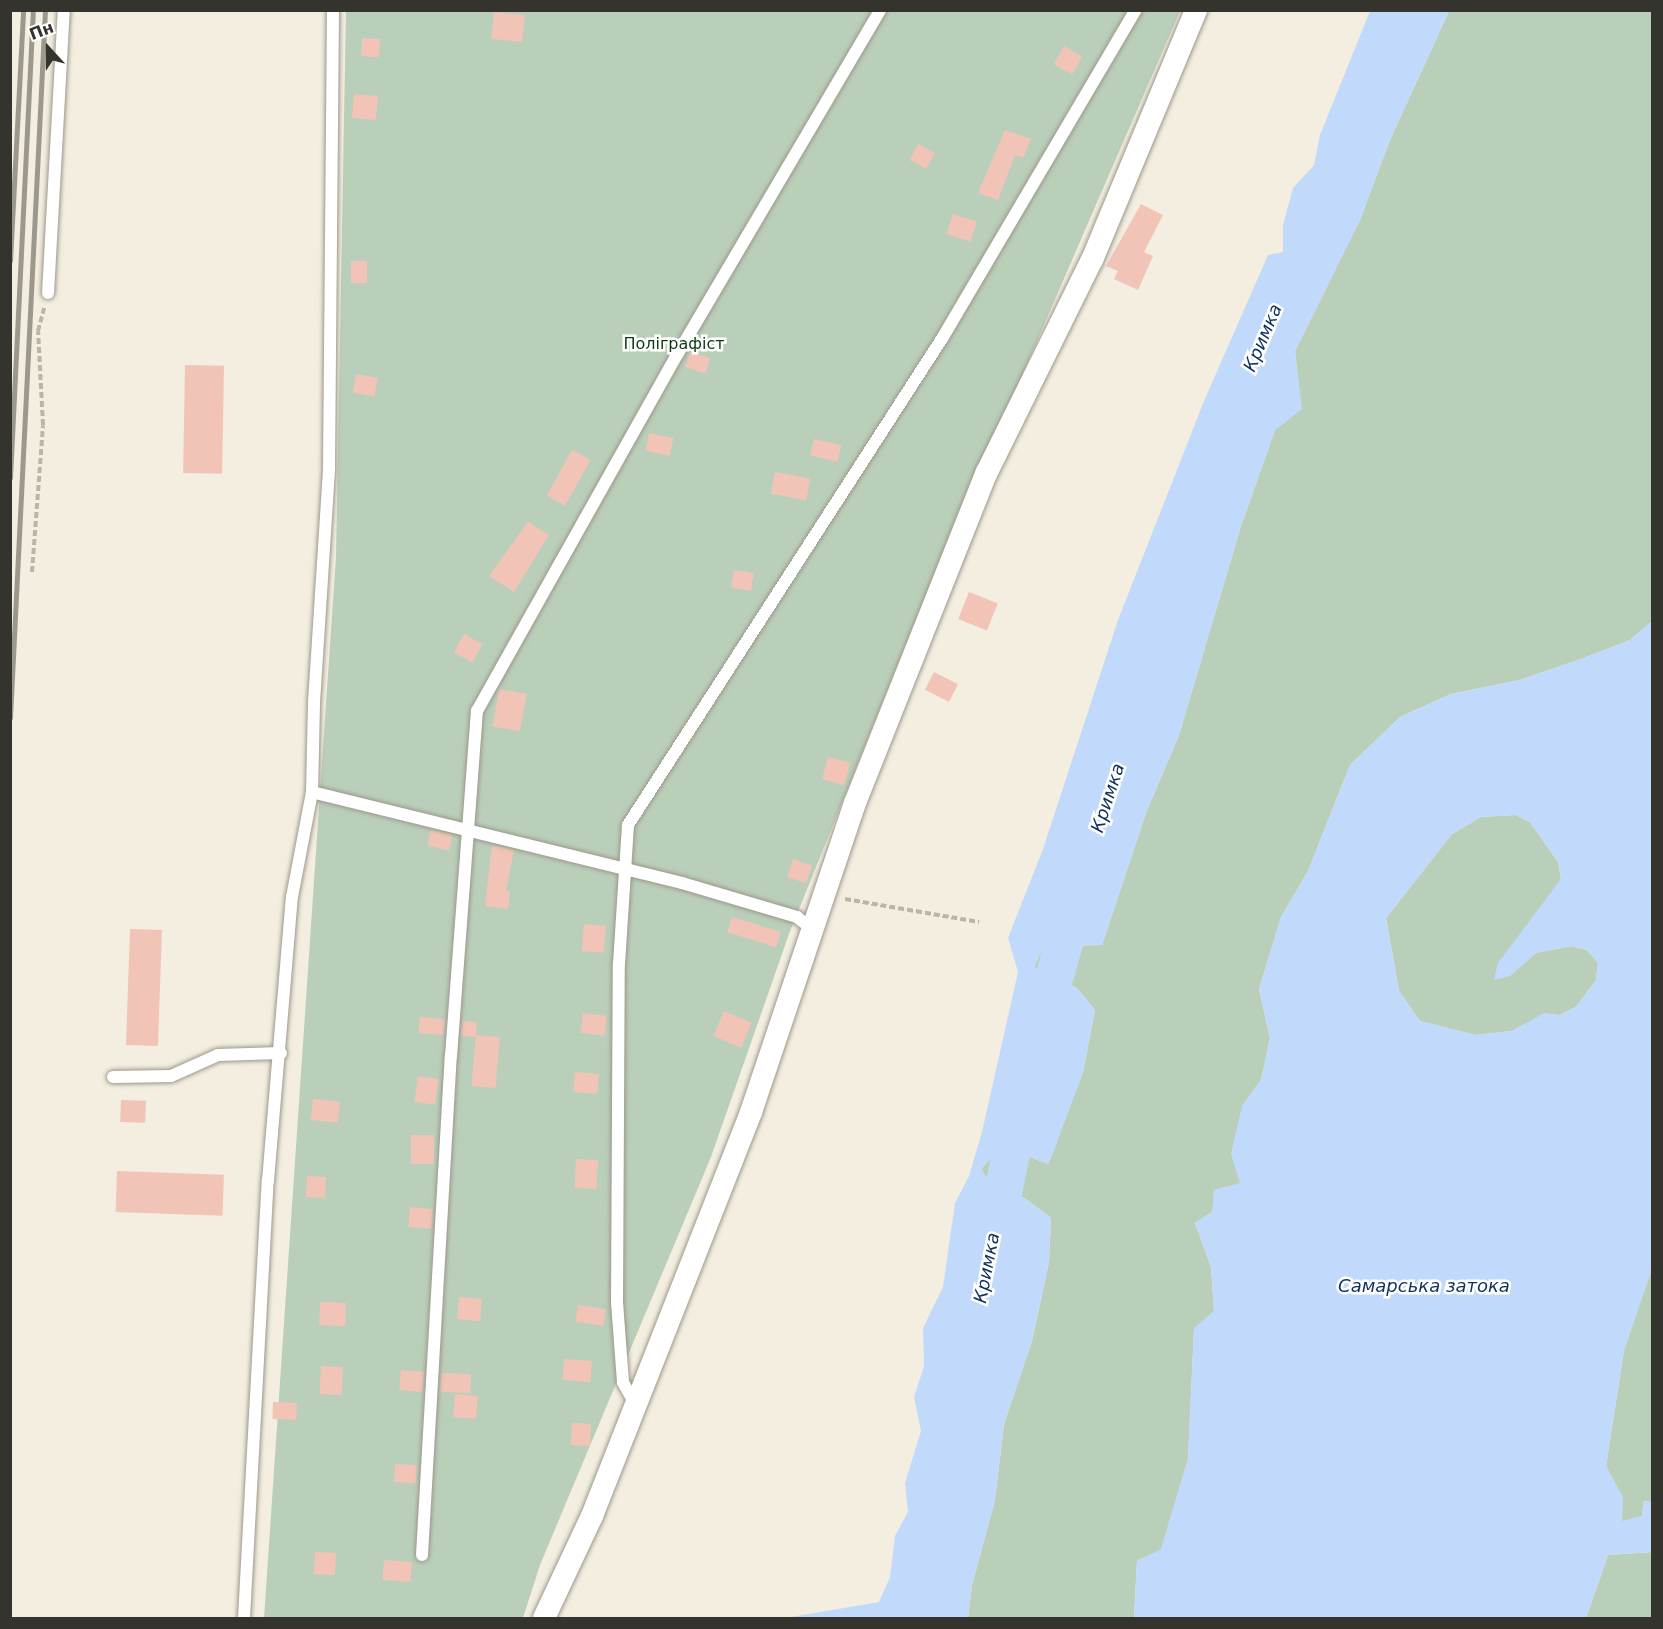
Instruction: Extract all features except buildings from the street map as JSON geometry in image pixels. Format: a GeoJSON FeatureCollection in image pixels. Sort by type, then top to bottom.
{"type":"FeatureCollection","features":[{"type":"Feature","properties":{"kind":"street"},"geometry":{"type":"LineString","coordinates":[[544,1618],[592,1516],[751,1112],[855,803],[987,472],[1092,260],[1196,10]]}},
{"type":"Feature","properties":{"kind":"lane"},"geometry":{"type":"LineString","coordinates":[[48,293],[64,10]]}},
{"type":"Feature","properties":{"kind":"lane"},"geometry":{"type":"LineString","coordinates":[[244,1618],[268,1181],[281,1053],[292,897],[312,792],[314,702],[329,467],[333,10]]}},
{"type":"Feature","properties":{"kind":"lane"},"geometry":{"type":"LineString","coordinates":[[422,1555],[466,830],[477,711],[492,680],[557,572],[677,355],[880,10]]}},
{"type":"Feature","properties":{"kind":"lane"},"geometry":{"type":"LineString","coordinates":[[635,1404],[624,1382],[617,1303],[619,964],[628,825],[943,337],[1136,10]]}},
{"type":"Feature","properties":{"kind":"lane"},"geometry":{"type":"LineString","coordinates":[[312,792],[625,869],[797,917],[812,929]]}},
{"type":"Feature","properties":{"kind":"lane"},"geometry":{"type":"LineString","coordinates":[[113,1077],[171,1076],[219,1055],[281,1053]]}},
{"type":"Feature","properties":{"kind":"path"},"geometry":{"type":"LineString","coordinates":[[32,572],[43,425],[38,332],[48,293]]}},
{"type":"Feature","properties":{"kind":"path"},"geometry":{"type":"LineString","coordinates":[[824,895],[979,922]]}},
{"type":"Feature","properties":{"kind":"green space","name":"Поліграфіст"},"geometry":{"type":"Polygon","coordinates":[[[346,11],[1180,11],[913,627],[789,934],[711,1157],[540,1565],[523,1618],[264,1618],[336,557],[346,11]]]}},
{"type":"Feature","properties":{"kind":"green space"},"geometry":{"type":"Polygon","coordinates":[[[1449,11],[1652,11],[1652,621],[1630,640],[1581,659],[1520,680],[1451,694],[1400,717],[1350,765],[1308,871],[1281,917],[1259,989],[1270,1038],[1261,1080],[1242,1106],[1240,1183],[1212,1212],[1195,1223],[1211,1267],[1214,1312],[1194,1329],[1188,1459],[1161,1550],[1137,1561],[1134,1618],[968,1618],[972,1585],[995,1500],[1004,1424],[1032,1341],[1049,1262],[1051,1218],[1023,1197],[1002,1202],[981,1169],[1002,1146],[1048,1164],[1083,1072],[1095,1010],[1077,988],[1034,967],[1044,946],[1102,945],[1146,813],[1179,735],[1241,526],[1275,430],[1301,409],[1295,351],[1360,220],[1390,140],[1449,11]]]}},
{"type":"Feature","properties":{"kind":"green space"},"geometry":{"type":"Polygon","coordinates":[[[1516,815],[1530,822],[1558,862],[1561,879],[1510,975],[1536,953],[1571,946],[1587,950],[1598,963],[1596,980],[1576,1007],[1560,1015],[1544,1014],[1512,1031],[1475,1035],[1420,1021],[1399,991],[1386,918],[1452,834],[1481,817],[1516,815]]]}},
{"type":"Feature","properties":{"kind":"green space"},"geometry":{"type":"Polygon","coordinates":[[[1652,1268],[1652,1502],[1644,1501],[1642,1516],[1622,1522],[1606,1466],[1624,1350],[1652,1268]]]}},
{"type":"Feature","properties":{"kind":"green space"},"geometry":{"type":"Polygon","coordinates":[[[1652,1552],[1652,1618],[1586,1618],[1608,1555],[1652,1552]]]}},
{"type":"Feature","properties":{"kind":"water"},"geometry":{"type":"Polygon","coordinates":[[[1370,11],[1449,11],[1390,140],[1360,220],[1295,351],[1302,409],[1275,430],[1241,526],[1179,735],[1146,813],[1102,945],[1044,946],[1034,967],[1077,988],[1095,1010],[1083,1072],[1053,1153],[1048,1164],[1002,1146],[981,1169],[1002,1202],[1023,1197],[1051,1218],[1049,1262],[1032,1341],[1004,1424],[995,1500],[972,1585],[968,1618],[785,1618],[879,1602],[890,1577],[895,1536],[908,1512],[905,1483],[921,1431],[914,1397],[924,1366],[923,1328],[943,1287],[955,1203],[969,1176],[982,1132],[1018,972],[1008,938],[1043,849],[1118,620],[1204,401],[1268,255],[1283,252],[1283,225],[1293,188],[1314,165],[1320,135],[1370,11]]]}},
{"type":"Feature","properties":{"kind":"water","name":"Самарська затока"},"geometry":{"type":"Polygon","coordinates":[[[1652,621],[1652,1268],[1624,1350],[1606,1466],[1623,1497],[1622,1521],[1642,1516],[1644,1501],[1652,1502],[1652,1552],[1608,1555],[1586,1618],[1134,1618],[1137,1561],[1161,1549],[1188,1459],[1194,1328],[1214,1311],[1211,1267],[1195,1223],[1212,1212],[1214,1190],[1240,1183],[1231,1154],[1242,1106],[1261,1080],[1270,1038],[1259,989],[1281,917],[1308,871],[1350,765],[1400,717],[1451,694],[1520,680],[1630,640],[1652,621]],[[1516,815],[1481,817],[1452,834],[1386,918],[1399,991],[1420,1021],[1475,1035],[1512,1031],[1544,1013],[1560,1015],[1576,1007],[1596,980],[1598,963],[1587,950],[1571,946],[1536,953],[1510,976],[1494,980],[1498,963],[1561,879],[1558,862],[1530,822],[1516,815]]]}},
{"type":"Feature","properties":{"kind":"waterway","name":"Кримка"},"geometry":{"type":"LineString","coordinates":[[1040,1027],[1077,898]]}},
{"type":"Feature","properties":{"kind":"waterway","name":"Кримка"},"geometry":{"type":"LineString","coordinates":[[991,1250],[1022,1100]]}},
{"type":"Feature","properties":{"kind":"railway"},"geometry":{"type":"LineString","coordinates":[[10,261],[23,10]]}},
{"type":"Feature","properties":{"kind":"railway"},"geometry":{"type":"LineString","coordinates":[[10,478],[33,10]]}},
{"type":"Feature","properties":{"kind":"railway"},"geometry":{"type":"LineString","coordinates":[[10,718],[45,10]]}}]}
